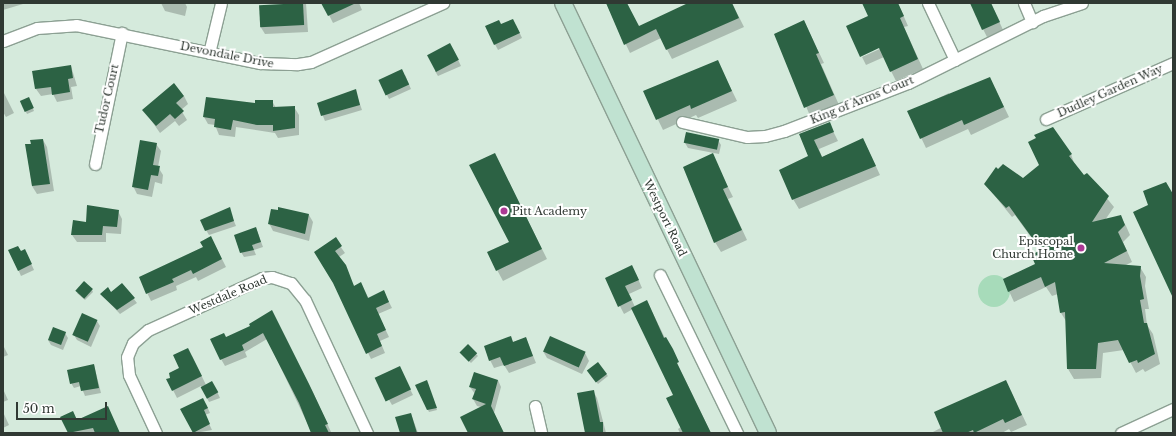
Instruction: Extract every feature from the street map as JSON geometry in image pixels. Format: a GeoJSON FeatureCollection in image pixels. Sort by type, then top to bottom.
{"type":"FeatureCollection","features":[{"type":"Feature","properties":{"kind":"main road","name":"Westport Road"},"geometry":{"type":"LineString","coordinates":[[563,3],[768,433]]}},
{"type":"Feature","properties":{"kind":"street"},"geometry":{"type":"LineString","coordinates":[[209,53],[221,3]]}},
{"type":"Feature","properties":{"kind":"street","name":"Devondale Drive"},"geometry":{"type":"LineString","coordinates":[[3,41],[37,28],[62,25],[122,34],[209,53],[275,65],[310,62],[443,3]]}},
{"type":"Feature","properties":{"kind":"street"},"geometry":{"type":"LineString","coordinates":[[928,3],[955,60]]}},
{"type":"Feature","properties":{"kind":"street"},"geometry":{"type":"LineString","coordinates":[[1024,3],[1032,22]]}},
{"type":"Feature","properties":{"kind":"street","name":"King of Arms Court"},"geometry":{"type":"LineString","coordinates":[[682,122],[747,137],[765,136],[908,83],[1032,22],[1082,3]]}},
{"type":"Feature","properties":{"kind":"street","name":"Tudor Court"},"geometry":{"type":"LineString","coordinates":[[95,164],[98,140],[122,34]]}},
{"type":"Feature","properties":{"kind":"street","name":"Dudley Garden Way"},"geometry":{"type":"LineString","coordinates":[[1046,119],[1173,63]]}},
{"type":"Feature","properties":{"kind":"street"},"geometry":{"type":"LineString","coordinates":[[660,275],[736,433]]}},
{"type":"Feature","properties":{"kind":"street","name":"Westdale Road"},"geometry":{"type":"LineString","coordinates":[[156,433],[129,375],[128,352],[136,339],[148,330],[262,278],[282,279],[298,289],[305,300],[367,433]]}},
{"type":"Feature","properties":{"kind":"street"},"geometry":{"type":"LineString","coordinates":[[535,406],[541,433]]}},
{"type":"Feature","properties":{"kind":"street"},"geometry":{"type":"LineString","coordinates":[[1121,433],[1173,409]]}},
{"type":"Feature","properties":{"kind":"green space"},"geometry":{"type":"Polygon","coordinates":[[[994,275],[1000,276],[1007,282],[1010,291],[1009,297],[1003,304],[994,307],[988,306],[981,300],[978,291],[979,285],[985,278],[994,275]]]}},
{"type":"Feature","properties":{"kind":"building"},"geometry":{"type":"Polygon","coordinates":[[[303,3],[304,25],[260,27],[259,5],[303,3]]]}},
{"type":"Feature","properties":{"kind":"building"},"geometry":{"type":"Polygon","coordinates":[[[321,3],[356,3],[328,16],[321,3]]]}},
{"type":"Feature","properties":{"kind":"building"},"geometry":{"type":"Polygon","coordinates":[[[606,3],[627,3],[639,26],[688,3],[732,3],[739,18],[666,50],[656,29],[624,45],[606,3]]]}},
{"type":"Feature","properties":{"kind":"building"},"geometry":{"type":"Polygon","coordinates":[[[862,3],[898,3],[904,16],[900,18],[918,59],[890,72],[879,48],[860,57],[846,26],[868,16],[862,3]]]}},
{"type":"Feature","properties":{"kind":"building"},"geometry":{"type":"Polygon","coordinates":[[[970,3],[991,3],[1000,22],[982,30],[970,3]]]}},
{"type":"Feature","properties":{"kind":"building"},"geometry":{"type":"Polygon","coordinates":[[[513,19],[520,33],[494,45],[485,26],[499,20],[501,24],[513,19]]]}},
{"type":"Feature","properties":{"kind":"building"},"geometry":{"type":"Polygon","coordinates":[[[804,20],[819,53],[816,54],[834,95],[804,108],[774,34],[804,20]]]}},
{"type":"Feature","properties":{"kind":"building"},"geometry":{"type":"Polygon","coordinates":[[[450,43],[459,60],[436,72],[427,55],[450,43]]]}},
{"type":"Feature","properties":{"kind":"building"},"geometry":{"type":"Polygon","coordinates":[[[718,60],[732,91],[691,109],[690,105],[656,120],[643,91],[718,60]]]}},
{"type":"Feature","properties":{"kind":"building"},"geometry":{"type":"Polygon","coordinates":[[[71,65],[73,78],[68,79],[70,92],[52,95],[51,87],[35,89],[32,71],[71,65]]]}},
{"type":"Feature","properties":{"kind":"building"},"geometry":{"type":"Polygon","coordinates":[[[402,69],[409,84],[386,95],[378,80],[402,69]]]}},
{"type":"Feature","properties":{"kind":"building"},"geometry":{"type":"Polygon","coordinates":[[[990,77],[1004,107],[964,125],[962,120],[920,139],[907,111],[990,77]]]}},
{"type":"Feature","properties":{"kind":"building"},"geometry":{"type":"Polygon","coordinates":[[[174,83],[184,96],[176,103],[184,111],[175,119],[170,114],[156,126],[142,110],[174,83]]]}},
{"type":"Feature","properties":{"kind":"building"},"geometry":{"type":"Polygon","coordinates":[[[356,89],[360,105],[321,116],[317,103],[356,89]]]}},
{"type":"Feature","properties":{"kind":"building"},"geometry":{"type":"Polygon","coordinates":[[[29,97],[34,108],[25,112],[20,101],[29,97]]]}},
{"type":"Feature","properties":{"kind":"building"},"geometry":{"type":"Polygon","coordinates":[[[206,97],[255,103],[255,100],[273,100],[273,107],[295,106],[295,128],[273,131],[273,125],[257,125],[233,120],[231,130],[214,127],[215,119],[203,117],[206,97]]]}},
{"type":"Feature","properties":{"kind":"building"},"geometry":{"type":"Polygon","coordinates":[[[830,122],[834,132],[814,140],[822,157],[863,138],[876,166],[792,200],[779,170],[808,156],[799,134],[830,122]]]}},
{"type":"Feature","properties":{"kind":"building","name":"Episcopal Church Home"},"geometry":{"type":"Polygon","coordinates":[[[1053,127],[1072,154],[1069,156],[1084,175],[1087,173],[1109,196],[1092,222],[1121,215],[1125,225],[1118,232],[1127,251],[1104,263],[1141,266],[1140,276],[1144,299],[1140,300],[1144,323],[1147,323],[1155,354],[1138,363],[1137,360],[1129,363],[1118,340],[1098,343],[1096,369],[1067,369],[1065,312],[1060,313],[1055,282],[1045,287],[1041,277],[1008,292],[1003,279],[1035,264],[1031,255],[1041,250],[1009,206],[1006,208],[984,184],[996,167],[998,169],[1003,164],[1023,178],[1039,165],[1028,142],[1036,138],[1034,135],[1053,127]]]}},
{"type":"Feature","properties":{"kind":"building"},"geometry":{"type":"Polygon","coordinates":[[[686,132],[719,139],[717,150],[684,143],[686,132]]]}},
{"type":"Feature","properties":{"kind":"building"},"geometry":{"type":"Polygon","coordinates":[[[43,139],[50,184],[32,186],[25,144],[31,144],[30,140],[43,139]]]}},
{"type":"Feature","properties":{"kind":"building"},"geometry":{"type":"Polygon","coordinates":[[[140,140],[157,143],[153,165],[160,166],[158,176],[151,175],[148,190],[132,187],[140,140]]]}},
{"type":"Feature","properties":{"kind":"building"},"geometry":{"type":"Polygon","coordinates":[[[495,153],[542,249],[496,271],[487,252],[509,242],[469,165],[495,153]]]}},
{"type":"Feature","properties":{"kind":"building"},"geometry":{"type":"Polygon","coordinates":[[[713,153],[728,187],[723,189],[742,230],[714,243],[683,167],[713,153]]]}},
{"type":"Feature","properties":{"kind":"building"},"geometry":{"type":"Polygon","coordinates":[[[1166,182],[1173,194],[1173,298],[1133,212],[1148,205],[1143,191],[1166,182]]]}},
{"type":"Feature","properties":{"kind":"building"},"geometry":{"type":"Polygon","coordinates":[[[87,205],[119,210],[117,227],[103,226],[102,235],[71,235],[73,220],[86,222],[87,205]]]}},
{"type":"Feature","properties":{"kind":"building"},"geometry":{"type":"Polygon","coordinates":[[[230,207],[234,221],[205,231],[200,220],[230,207]]]}},
{"type":"Feature","properties":{"kind":"building"},"geometry":{"type":"Polygon","coordinates":[[[278,207],[309,214],[305,234],[268,224],[271,209],[278,210],[278,207]]]}},
{"type":"Feature","properties":{"kind":"building"},"geometry":{"type":"Polygon","coordinates":[[[256,227],[261,242],[252,245],[254,250],[240,253],[234,235],[256,227]]]}},
{"type":"Feature","properties":{"kind":"building"},"geometry":{"type":"Polygon","coordinates":[[[211,236],[222,259],[193,274],[191,270],[172,279],[174,282],[146,294],[139,277],[203,247],[200,242],[211,236]]]}},
{"type":"Feature","properties":{"kind":"building"},"geometry":{"type":"Polygon","coordinates":[[[336,237],[342,246],[335,251],[346,265],[354,286],[361,282],[368,298],[384,290],[389,302],[376,308],[386,330],[377,334],[382,346],[366,354],[333,283],[314,252],[336,237]]]}},
{"type":"Feature","properties":{"kind":"building"},"geometry":{"type":"Polygon","coordinates":[[[18,246],[21,251],[25,249],[32,264],[18,271],[8,250],[18,246]]]}},
{"type":"Feature","properties":{"kind":"building"},"geometry":{"type":"Polygon","coordinates":[[[632,265],[639,280],[625,286],[632,300],[618,307],[605,278],[632,265]]]}},
{"type":"Feature","properties":{"kind":"building"},"geometry":{"type":"Polygon","coordinates":[[[84,281],[93,289],[84,299],[75,291],[84,281]]]}},
{"type":"Feature","properties":{"kind":"building"},"geometry":{"type":"Polygon","coordinates":[[[122,283],[135,298],[117,310],[100,294],[108,287],[111,292],[122,283]]]}},
{"type":"Feature","properties":{"kind":"building"},"geometry":{"type":"Polygon","coordinates":[[[647,300],[664,338],[666,337],[673,349],[679,362],[677,363],[711,433],[683,433],[666,398],[673,395],[631,308],[647,300]]]}},
{"type":"Feature","properties":{"kind":"building"},"geometry":{"type":"Polygon","coordinates":[[[272,310],[328,424],[325,425],[329,433],[311,433],[299,403],[263,333],[242,345],[244,350],[220,360],[210,339],[224,333],[226,337],[250,326],[249,324],[272,310]]]}},
{"type":"Feature","properties":{"kind":"building"},"geometry":{"type":"Polygon","coordinates":[[[82,313],[98,320],[88,342],[72,335],[82,313]]]}},
{"type":"Feature","properties":{"kind":"building"},"geometry":{"type":"Polygon","coordinates":[[[53,327],[66,332],[61,345],[48,340],[53,327]]]}},
{"type":"Feature","properties":{"kind":"building"},"geometry":{"type":"Polygon","coordinates":[[[511,336],[513,342],[526,337],[533,356],[504,366],[500,357],[489,361],[484,346],[511,336]]]}},
{"type":"Feature","properties":{"kind":"building"},"geometry":{"type":"Polygon","coordinates":[[[550,336],[586,352],[579,367],[543,352],[550,336]]]}},
{"type":"Feature","properties":{"kind":"building"},"geometry":{"type":"Polygon","coordinates":[[[468,344],[477,353],[469,362],[460,352],[468,344]]]}},
{"type":"Feature","properties":{"kind":"building"},"geometry":{"type":"Polygon","coordinates":[[[188,348],[202,376],[172,391],[166,379],[170,378],[169,373],[179,368],[173,355],[188,348]]]}},
{"type":"Feature","properties":{"kind":"building"},"geometry":{"type":"Polygon","coordinates":[[[598,362],[607,374],[596,382],[587,370],[598,362]]]}},
{"type":"Feature","properties":{"kind":"building"},"geometry":{"type":"Polygon","coordinates":[[[94,364],[99,388],[81,391],[79,382],[70,384],[67,370],[94,364]]]}},
{"type":"Feature","properties":{"kind":"building"},"geometry":{"type":"Polygon","coordinates":[[[400,366],[411,390],[386,401],[375,378],[400,366]]]}},
{"type":"Feature","properties":{"kind":"building"},"geometry":{"type":"Polygon","coordinates":[[[474,372],[498,380],[491,406],[504,433],[468,433],[460,417],[486,404],[472,399],[476,389],[469,387],[474,372]]]}},
{"type":"Feature","properties":{"kind":"building"},"geometry":{"type":"Polygon","coordinates":[[[427,380],[437,408],[427,410],[415,385],[427,380]]]}},
{"type":"Feature","properties":{"kind":"building"},"geometry":{"type":"Polygon","coordinates":[[[1006,380],[1022,415],[1005,423],[1003,419],[974,433],[973,430],[966,433],[943,433],[934,412],[1006,380]]]}},
{"type":"Feature","properties":{"kind":"building"},"geometry":{"type":"Polygon","coordinates":[[[212,381],[218,392],[207,399],[201,387],[212,381]]]}},
{"type":"Feature","properties":{"kind":"building"},"geometry":{"type":"Polygon","coordinates":[[[594,390],[600,422],[603,422],[603,433],[585,433],[577,393],[594,390]]]}},
{"type":"Feature","properties":{"kind":"building"},"geometry":{"type":"Polygon","coordinates":[[[203,398],[208,408],[204,410],[210,424],[193,433],[180,409],[203,398]]]}},
{"type":"Feature","properties":{"kind":"building"},"geometry":{"type":"Polygon","coordinates":[[[108,406],[120,433],[95,433],[93,428],[68,433],[60,417],[73,411],[77,420],[108,406]]]}},
{"type":"Feature","properties":{"kind":"building"},"geometry":{"type":"Polygon","coordinates":[[[411,413],[417,433],[400,433],[395,417],[411,413]]]}},
{"type":"Feature","properties":{"kind":"place","name":"Pitt Academy"},"geometry":{"type":"Point","coordinates":[504,211]}},
{"type":"Feature","properties":{"kind":"place","name":"Episcopal Church Home"},"geometry":{"type":"Point","coordinates":[1081,248]}}]}
